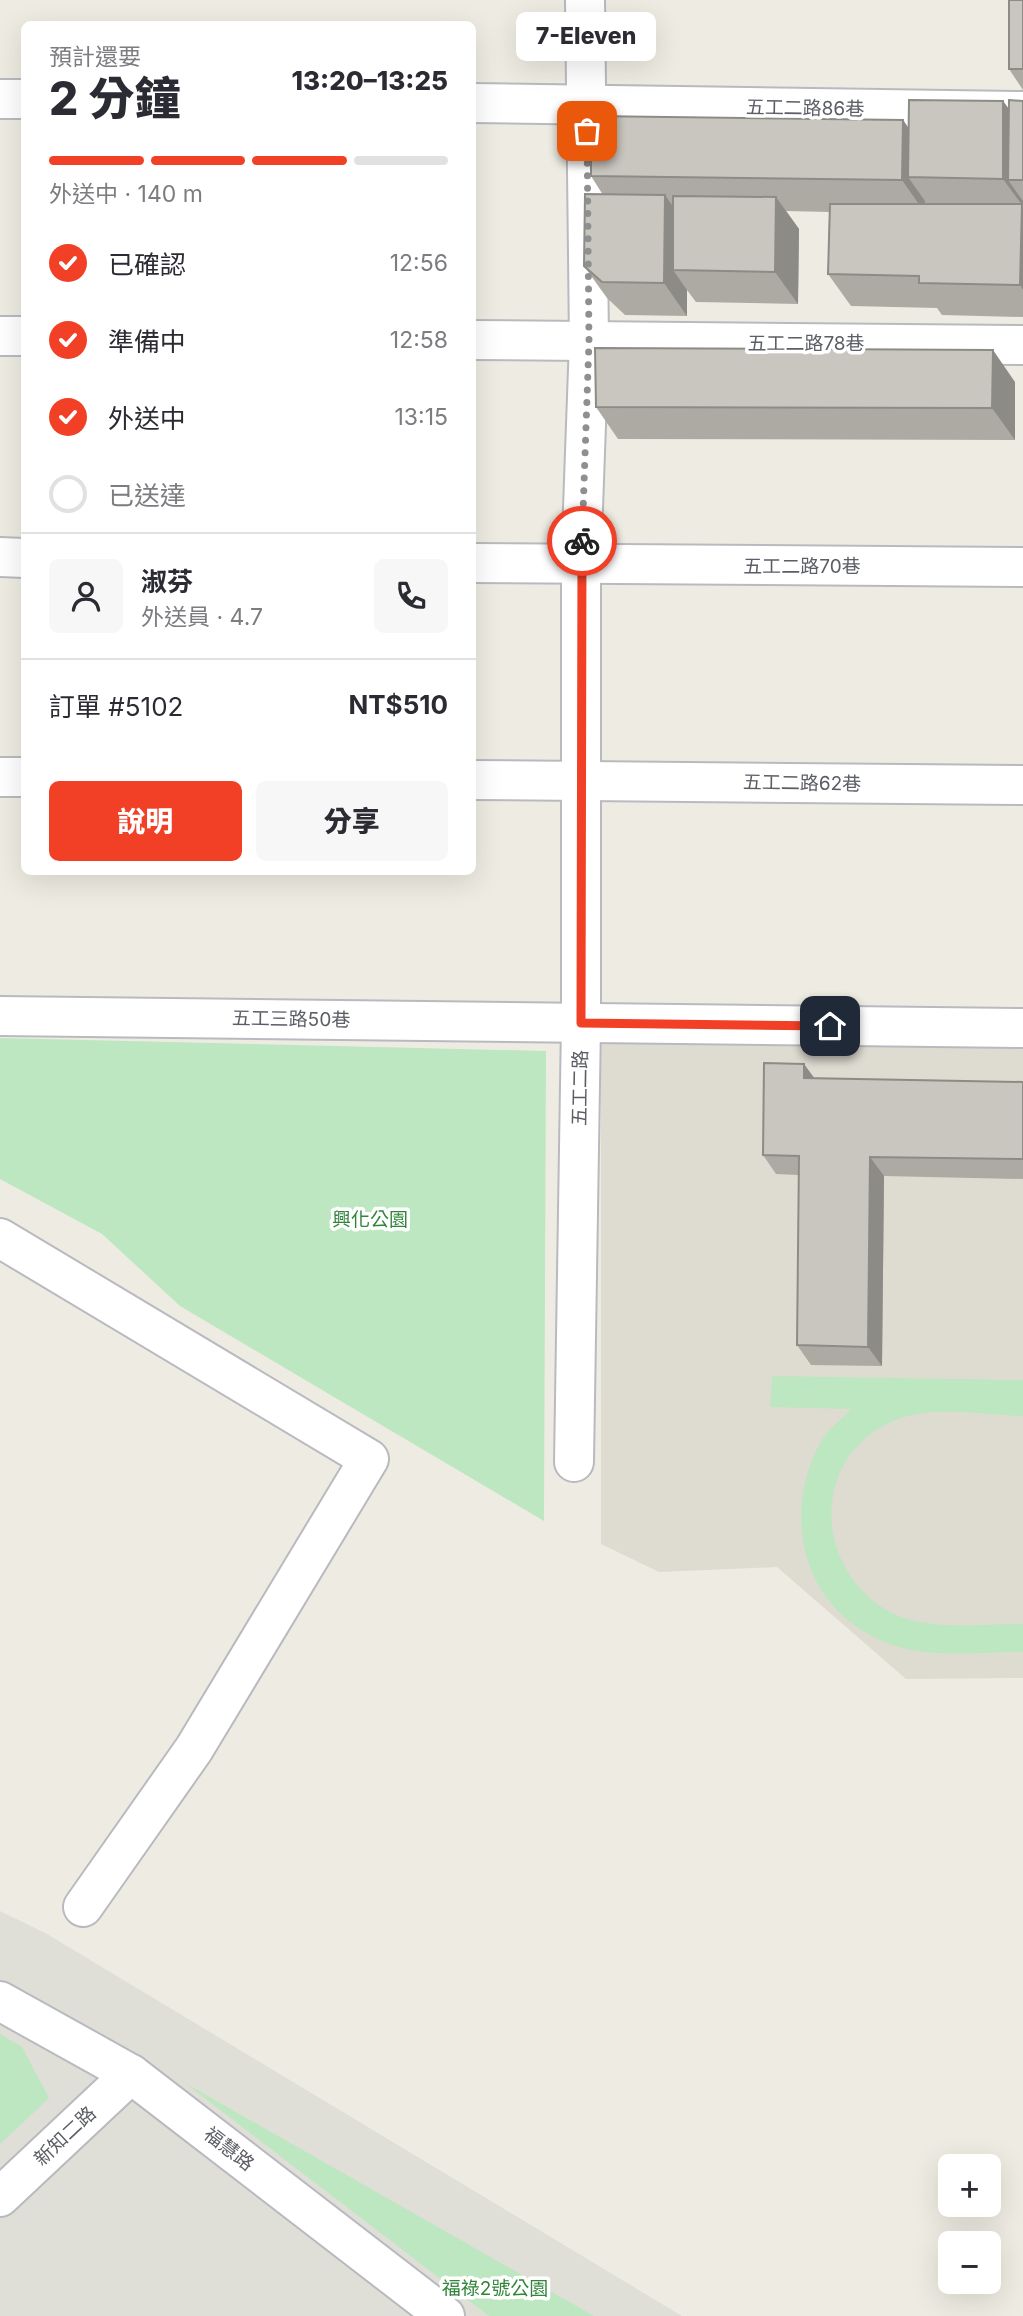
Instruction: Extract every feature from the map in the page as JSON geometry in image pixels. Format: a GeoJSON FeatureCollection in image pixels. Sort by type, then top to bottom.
{"type":"FeatureCollection","features":[{"type":"Feature","properties":{"kind":"street","name":"五工二路"},"geometry":{"type":"LineString","coordinates":[[574,1462],[581,1023],[581,564],[589,341],[585,0]]}},
{"type":"Feature","properties":{"kind":"street"},"geometry":{"type":"LineString","coordinates":[[0,99],[21,99]]}},
{"type":"Feature","properties":{"kind":"street","name":"五工二路86巷"},"geometry":{"type":"LineString","coordinates":[[476,103],[1023,111]]}},
{"type":"Feature","properties":{"kind":"street"},"geometry":{"type":"LineString","coordinates":[[0,336],[21,336]]}},
{"type":"Feature","properties":{"kind":"street","name":"五工二路78巷"},"geometry":{"type":"LineString","coordinates":[[476,340],[1023,345]]}},
{"type":"Feature","properties":{"kind":"street"},"geometry":{"type":"LineString","coordinates":[[0,557],[21,558]]}},
{"type":"Feature","properties":{"kind":"street","name":"五工二路70巷"},"geometry":{"type":"LineString","coordinates":[[476,563],[1023,567]]}},
{"type":"Feature","properties":{"kind":"street"},"geometry":{"type":"LineString","coordinates":[[0,777],[21,777]]}},
{"type":"Feature","properties":{"kind":"street","name":"五工二路62巷"},"geometry":{"type":"LineString","coordinates":[[476,780],[1023,785]]}},
{"type":"Feature","properties":{"kind":"street","name":"五工三路50巷"},"geometry":{"type":"LineString","coordinates":[[0,1016],[1023,1028]]}},
{"type":"Feature","properties":{"kind":"street"},"geometry":{"type":"LineString","coordinates":[[0,1238],[369,1459],[194,1749],[83,1907]]}},
{"type":"Feature","properties":{"kind":"street","name":"福慧路"},"geometry":{"type":"LineString","coordinates":[[0,2001],[131,2074],[445,2316]]}},
{"type":"Feature","properties":{"kind":"street","name":"新知二路"},"geometry":{"type":"LineString","coordinates":[[0,2197],[131,2074]]}},
{"type":"Feature","properties":{"kind":"shaded area"},"geometry":{"type":"Polygon","coordinates":[[[601,1042],[1023,1043],[1023,1678],[906,1679],[777,1567],[659,1572],[601,1544],[601,1042]]]}},
{"type":"Feature","properties":{"kind":"shaded area"},"geometry":{"type":"Polygon","coordinates":[[[0,1911],[47,1934],[682,2316],[0,2316],[0,1911]]]}},
{"type":"Feature","properties":{"kind":"green space","name":"興化公園"},"geometry":{"type":"Polygon","coordinates":[[[0,1038],[546,1051],[544,1521],[180,1306],[102,1234],[0,1179],[0,1038]]]}},
{"type":"Feature","properties":{"kind":"green space"},"geometry":{"type":"Polygon","coordinates":[[[772,1376],[1023,1380],[1023,1416],[922,1413],[891,1422],[864,1439],[845,1462],[835,1489],[832,1517],[836,1545],[848,1572],[866,1595],[892,1613],[922,1623],[1023,1624],[1023,1652],[950,1654],[897,1646],[880,1640],[853,1624],[832,1605],[817,1582],[806,1556],[801,1529],[802,1500],[808,1472],[819,1445],[851,1409],[770,1407],[772,1376]]]}},
{"type":"Feature","properties":{"kind":"green space"},"geometry":{"type":"Polygon","coordinates":[[[0,2034],[22,2047],[49,2098],[0,2144],[0,2034]]]}},
{"type":"Feature","properties":{"kind":"green space","name":"福祿2號公園"},"geometry":{"type":"Polygon","coordinates":[[[185,2083],[594,2316],[489,2316],[185,2083]]]}},
{"type":"Feature","properties":{"kind":"building"},"geometry":{"type":"Polygon","coordinates":[[[1009,0],[1023,0],[1023,69],[1009,69],[1009,0]]]}},
{"type":"Feature","properties":{"kind":"building"},"geometry":{"type":"Polygon","coordinates":[[[909,100],[1003,101],[1003,179],[908,177],[909,100]]]}},
{"type":"Feature","properties":{"kind":"building"},"geometry":{"type":"Polygon","coordinates":[[[1009,100],[1023,101],[1023,180],[1008,180],[1009,100]]]}},
{"type":"Feature","properties":{"kind":"building"},"geometry":{"type":"Polygon","coordinates":[[[591,116],[903,120],[902,180],[591,176],[591,116]]]}},
{"type":"Feature","properties":{"kind":"building"},"geometry":{"type":"Polygon","coordinates":[[[585,194],[665,195],[664,283],[602,282],[584,266],[585,194]]]}},
{"type":"Feature","properties":{"kind":"building"},"geometry":{"type":"Polygon","coordinates":[[[673,196],[776,197],[775,272],[673,270],[673,196]]]}},
{"type":"Feature","properties":{"kind":"building"},"geometry":{"type":"Polygon","coordinates":[[[830,204],[1022,204],[1020,285],[919,283],[919,276],[828,274],[830,204]]]}},
{"type":"Feature","properties":{"kind":"building"},"geometry":{"type":"Polygon","coordinates":[[[595,348],[993,350],[992,408],[596,407],[595,348]]]}},
{"type":"Feature","properties":{"kind":"building"},"geometry":{"type":"Polygon","coordinates":[[[764,1063],[804,1064],[804,1078],[1023,1082],[1023,1159],[870,1157],[868,1347],[797,1345],[799,1156],[763,1155],[764,1063]]]}},
{"type":"Feature","properties":{"kind":"way so far"},"geometry":{"type":"LineString","coordinates":[[582,541],[589,341],[587,131]]}},
{"type":"Feature","properties":{"kind":"place","name":"7-Eleven"},"geometry":{"type":"Point","coordinates":[587,131]}},
{"type":"Feature","properties":{"kind":"route"},"geometry":{"type":"LineString","coordinates":[[582,541],[581,1023],[830,1026]]}}]}
